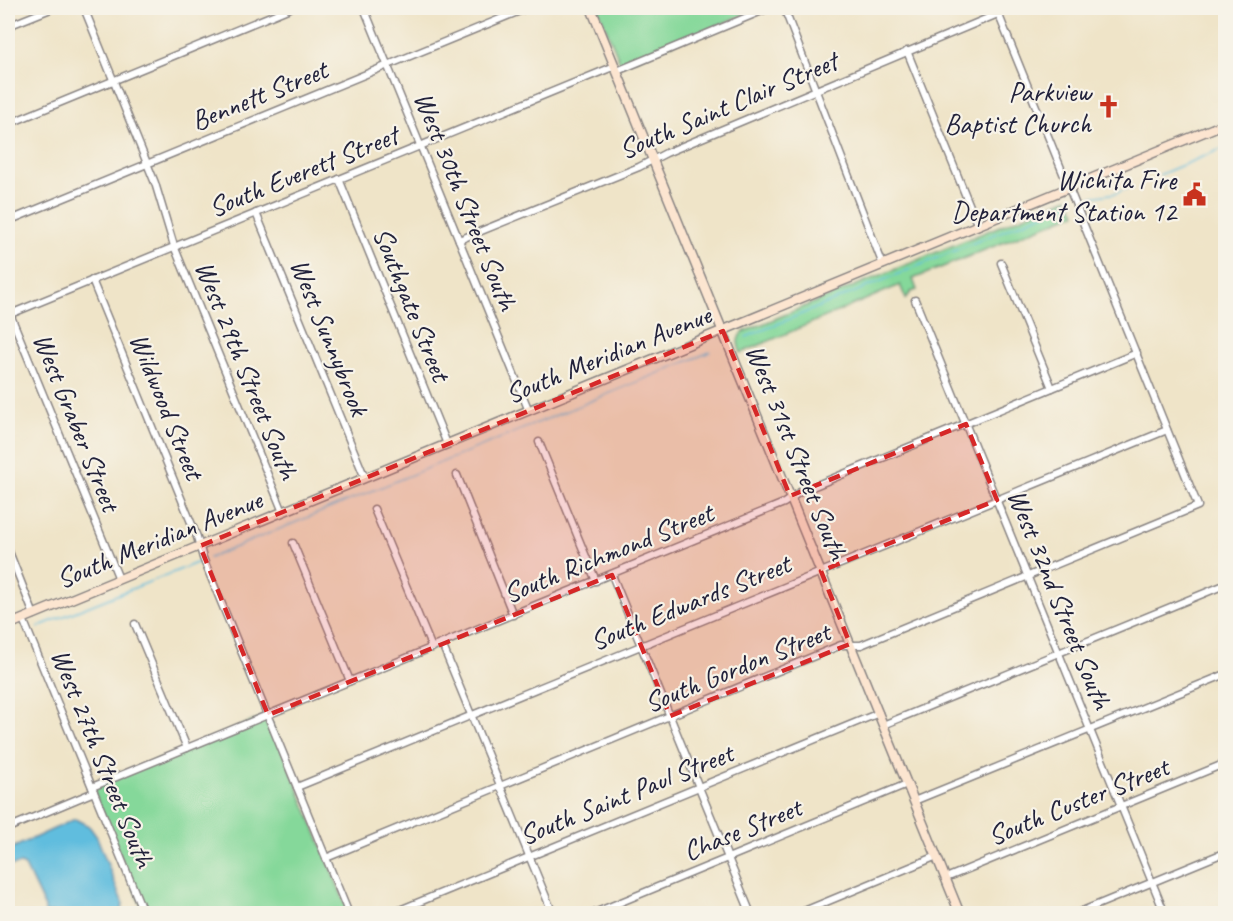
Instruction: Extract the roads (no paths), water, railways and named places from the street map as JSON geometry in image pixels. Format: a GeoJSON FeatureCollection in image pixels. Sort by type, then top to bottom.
{"type":"FeatureCollection","features":[{"type":"Feature","properties":{"kind":"main road","name":"West 31st Street South"},"geometry":{"type":"LineString","coordinates":[[591,8],[960,914]]}},
{"type":"Feature","properties":{"kind":"main road","name":"South Meridian Avenue"},"geometry":{"type":"LineString","coordinates":[[8,625],[1226,123]]}},
{"type":"Feature","properties":{"kind":"street"},"geometry":{"type":"LineString","coordinates":[[8,26],[53,8]]}},
{"type":"Feature","properties":{"kind":"street","name":"West 29th Street South"},"geometry":{"type":"LineString","coordinates":[[84,8],[147,164],[174,246],[283,512]]}},
{"type":"Feature","properties":{"kind":"street"},"geometry":{"type":"LineString","coordinates":[[8,124],[290,8]]}},
{"type":"Feature","properties":{"kind":"street","name":"West 30th Street South"},"geometry":{"type":"LineString","coordinates":[[364,8],[529,411]]}},
{"type":"Feature","properties":{"kind":"street","name":"Bennett Street"},"geometry":{"type":"LineString","coordinates":[[8,221],[526,8]]}},
{"type":"Feature","properties":{"kind":"street","name":"South Everett Street"},"geometry":{"type":"LineString","coordinates":[[9,315],[420,146],[768,8]]}},
{"type":"Feature","properties":{"kind":"street"},"geometry":{"type":"LineString","coordinates":[[784,8],[884,265]]}},
{"type":"Feature","properties":{"kind":"street","name":"South Saint Clair Street"},"geometry":{"type":"LineString","coordinates":[[459,240],[907,51],[997,10],[1012,8]]}},
{"type":"Feature","properties":{"kind":"street"},"geometry":{"type":"LineString","coordinates":[[997,10],[1167,430]]}},
{"type":"Feature","properties":{"kind":"street"},"geometry":{"type":"LineString","coordinates":[[907,51],[978,226]]}},
{"type":"Feature","properties":{"kind":"street","name":"Southgate Street"},"geometry":{"type":"LineString","coordinates":[[339,179],[447,444]]}},
{"type":"Feature","properties":{"kind":"street","name":"West Sunnybrook"},"geometry":{"type":"LineString","coordinates":[[256,213],[365,478]]}},
{"type":"Feature","properties":{"kind":"street"},"geometry":{"type":"LineString","coordinates":[[1001,263],[1052,388]]}},
{"type":"Feature","properties":{"kind":"street","name":"Wildwood Street"},"geometry":{"type":"LineString","coordinates":[[92,280],[349,914]]}},
{"type":"Feature","properties":{"kind":"street","name":"West 32nd Street South"},"geometry":{"type":"LineString","coordinates":[[915,300],[1165,914]]}},
{"type":"Feature","properties":{"kind":"street","name":"West Graber Street"},"geometry":{"type":"LineString","coordinates":[[9,315],[119,579]]}},
{"type":"Feature","properties":{"kind":"street","name":"South Richmond Street"},"geometry":{"type":"LineString","coordinates":[[8,828],[187,748],[612,575],[792,499],[800,492],[1137,354]]}},
{"type":"Feature","properties":{"kind":"street","name":"South Edwards Street"},"geometry":{"type":"LineString","coordinates":[[297,787],[1167,430]]}},
{"type":"Feature","properties":{"kind":"street","name":"South Gordon Street"},"geometry":{"type":"LineString","coordinates":[[326,858],[841,645],[861,645],[1198,506],[1167,430]]}},
{"type":"Feature","properties":{"kind":"street"},"geometry":{"type":"LineString","coordinates":[[539,442],[596,581]]}},
{"type":"Feature","properties":{"kind":"street"},"geometry":{"type":"LineString","coordinates":[[457,475],[513,615]]}},
{"type":"Feature","properties":{"kind":"street"},"geometry":{"type":"LineString","coordinates":[[374,509],[432,648]]}},
{"type":"Feature","properties":{"kind":"street"},"geometry":{"type":"LineString","coordinates":[[292,543],[350,681]]}},
{"type":"Feature","properties":{"kind":"street","name":"West 27th Street South"},"geometry":{"type":"LineString","coordinates":[[8,549],[34,615]]}},
{"type":"Feature","properties":{"kind":"street"},"geometry":{"type":"LineString","coordinates":[[612,575],[751,914]]}},
{"type":"Feature","properties":{"kind":"street"},"geometry":{"type":"LineString","coordinates":[[884,725],[1222,586]]}},
{"type":"Feature","properties":{"kind":"street","name":"West 27th Street South"},"geometry":{"type":"LineString","coordinates":[[23,619],[144,914]]}},
{"type":"Feature","properties":{"kind":"street"},"geometry":{"type":"LineString","coordinates":[[135,624],[187,748]]}},
{"type":"Feature","properties":{"kind":"street"},"geometry":{"type":"LineString","coordinates":[[442,644],[553,914]]}},
{"type":"Feature","properties":{"kind":"street"},"geometry":{"type":"LineString","coordinates":[[914,801],[1226,674]]}},
{"type":"Feature","properties":{"kind":"street","name":"South Saint Paul Street"},"geometry":{"type":"LineString","coordinates":[[390,914],[879,713]]}},
{"type":"Feature","properties":{"kind":"street","name":"South Custer Street"},"geometry":{"type":"LineString","coordinates":[[946,878],[1226,763]]}},
{"type":"Feature","properties":{"kind":"street","name":"Chase Street"},"geometry":{"type":"LineString","coordinates":[[592,914],[908,784]]}},
{"type":"Feature","properties":{"kind":"street"},"geometry":{"type":"LineString","coordinates":[[1075,914],[1226,852]]}},
{"type":"Feature","properties":{"kind":"street"},"geometry":{"type":"LineString","coordinates":[[797,914],[937,856]]}},
{"type":"Feature","properties":{"kind":"water"},"geometry":{"type":"Polygon","coordinates":[[[75,819],[89,826],[97,837],[123,904],[121,913],[45,913],[45,908],[25,866],[21,864],[8,866],[8,850],[75,819]]]}},
{"type":"Feature","properties":{"kind":"waterway"},"geometry":{"type":"LineString","coordinates":[[1159,175],[1226,147]]}},
{"type":"Feature","properties":{"kind":"waterway"},"geometry":{"type":"LineString","coordinates":[[1084,198],[1117,193],[1129,187]]}},
{"type":"Feature","properties":{"kind":"waterway"},"geometry":{"type":"LineString","coordinates":[[746,337],[1070,203]]}},
{"type":"Feature","properties":{"kind":"waterway"},"geometry":{"type":"LineString","coordinates":[[209,558],[710,352]]}},
{"type":"Feature","properties":{"kind":"waterway"},"geometry":{"type":"LineString","coordinates":[[38,628],[199,562]]}},
{"type":"Feature","properties":{"kind":"place","name":"Parkview Baptist Church"},"geometry":{"type":"Point","coordinates":[1109,107]}},
{"type":"Feature","properties":{"kind":"place","name":"Wichita Fire Department Station 12"},"geometry":{"type":"Point","coordinates":[1194,195]}}]}
